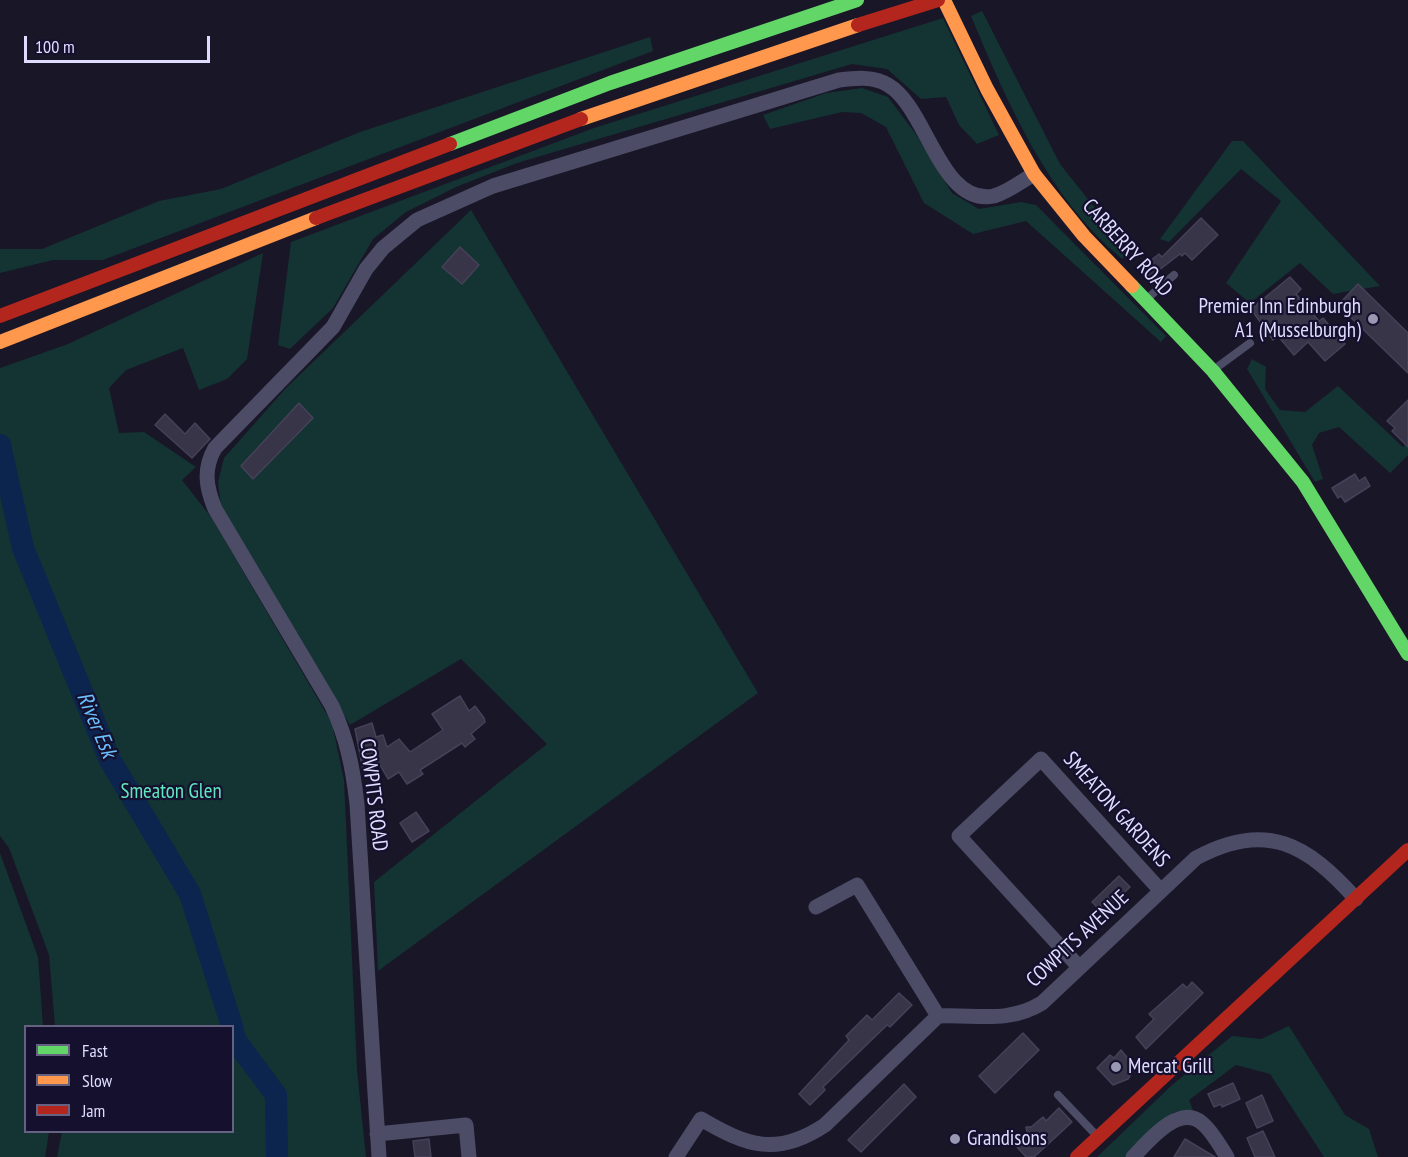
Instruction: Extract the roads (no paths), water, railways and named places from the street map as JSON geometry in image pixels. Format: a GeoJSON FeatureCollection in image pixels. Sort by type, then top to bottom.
{"type":"FeatureCollection","features":[{"type":"Feature","properties":{"kind":"main road"},"geometry":{"type":"LineString","coordinates":[[0,316],[610,83],[857,0]]}},
{"type":"Feature","properties":{"kind":"main road"},"geometry":{"type":"LineString","coordinates":[[0,342],[586,117],[784,48],[938,0]]}},
{"type":"Feature","properties":{"kind":"main road","name":"CARBERRY ROAD"},"geometry":{"type":"LineString","coordinates":[[944,0],[1034,174],[1084,236],[1213,371],[1304,482],[1408,654]]}},
{"type":"Feature","properties":{"kind":"main road"},"geometry":{"type":"LineString","coordinates":[[1077,1157],[1408,850]]}},
{"type":"Feature","properties":{"kind":"street","name":"COWPITS ROAD"},"geometry":{"type":"LineString","coordinates":[[379,1157],[357,804],[351,760],[343,730],[332,706],[215,508],[208,492],[206,474],[208,460],[215,448],[333,327],[366,269],[384,248],[417,220],[493,186],[838,80],[855,78],[888,84],[901,95],[946,170],[957,185],[969,194],[994,195],[1034,174]]}},
{"type":"Feature","properties":{"kind":"street","name":"SMEATON GARDENS"},"geometry":{"type":"LineString","coordinates":[[1079,967],[959,836],[1041,759],[1161,891]]}},
{"type":"Feature","properties":{"kind":"street","name":"COWPITS AVENUE"},"geometry":{"type":"LineString","coordinates":[[938,1016],[961,1015],[994,1019],[1026,1012],[1041,1003],[1196,858],[1218,846],[1241,839],[1262,838],[1289,844],[1311,855],[1332,872],[1356,898]]}},
{"type":"Feature","properties":{"kind":"street"},"geometry":{"type":"LineString","coordinates":[[676,1157],[701,1119],[734,1138],[752,1144],[770,1146],[806,1138],[825,1125],[938,1016],[857,885],[816,907]]}},
{"type":"Feature","properties":{"kind":"street"},"geometry":{"type":"LineString","coordinates":[[1133,1157],[1174,1121],[1189,1117],[1203,1123],[1227,1157]]}},
{"type":"Feature","properties":{"kind":"street"},"geometry":{"type":"LineString","coordinates":[[377,1134],[466,1125],[469,1157]]}},
{"type":"Feature","properties":{"kind":"lane"},"geometry":{"type":"LineString","coordinates":[[1145,300],[1174,274]]}},
{"type":"Feature","properties":{"kind":"lane"},"geometry":{"type":"LineString","coordinates":[[1213,371],[1250,343]]}},
{"type":"Feature","properties":{"kind":"lane"},"geometry":{"type":"LineString","coordinates":[[1058,1095],[1098,1137]]}},
{"type":"Feature","properties":{"kind":"waterway","name":"River Esk"},"geometry":{"type":"LineString","coordinates":[[0,445],[23,548],[110,760],[190,894],[232,1025]]}},
{"type":"Feature","properties":{"kind":"waterway","name":"River Esk"},"geometry":{"type":"LineString","coordinates":[[234,1035],[236,1041],[276,1095],[277,1157]]}},
{"type":"Feature","properties":{"kind":"place","name":"Premier Inn Edinburgh A1 (Musselburgh)"},"geometry":{"type":"Point","coordinates":[1373,319]}},
{"type":"Feature","properties":{"kind":"place","name":"Mercat Grill"},"geometry":{"type":"Point","coordinates":[1116,1067]}},
{"type":"Feature","properties":{"kind":"place","name":"Grandisons"},"geometry":{"type":"Point","coordinates":[955,1139]}},
{"type":"Feature","properties":{"kind":"park label","name":"Smeaton Glen"},"geometry":{"type":"Point","coordinates":[171,792]}}]}
